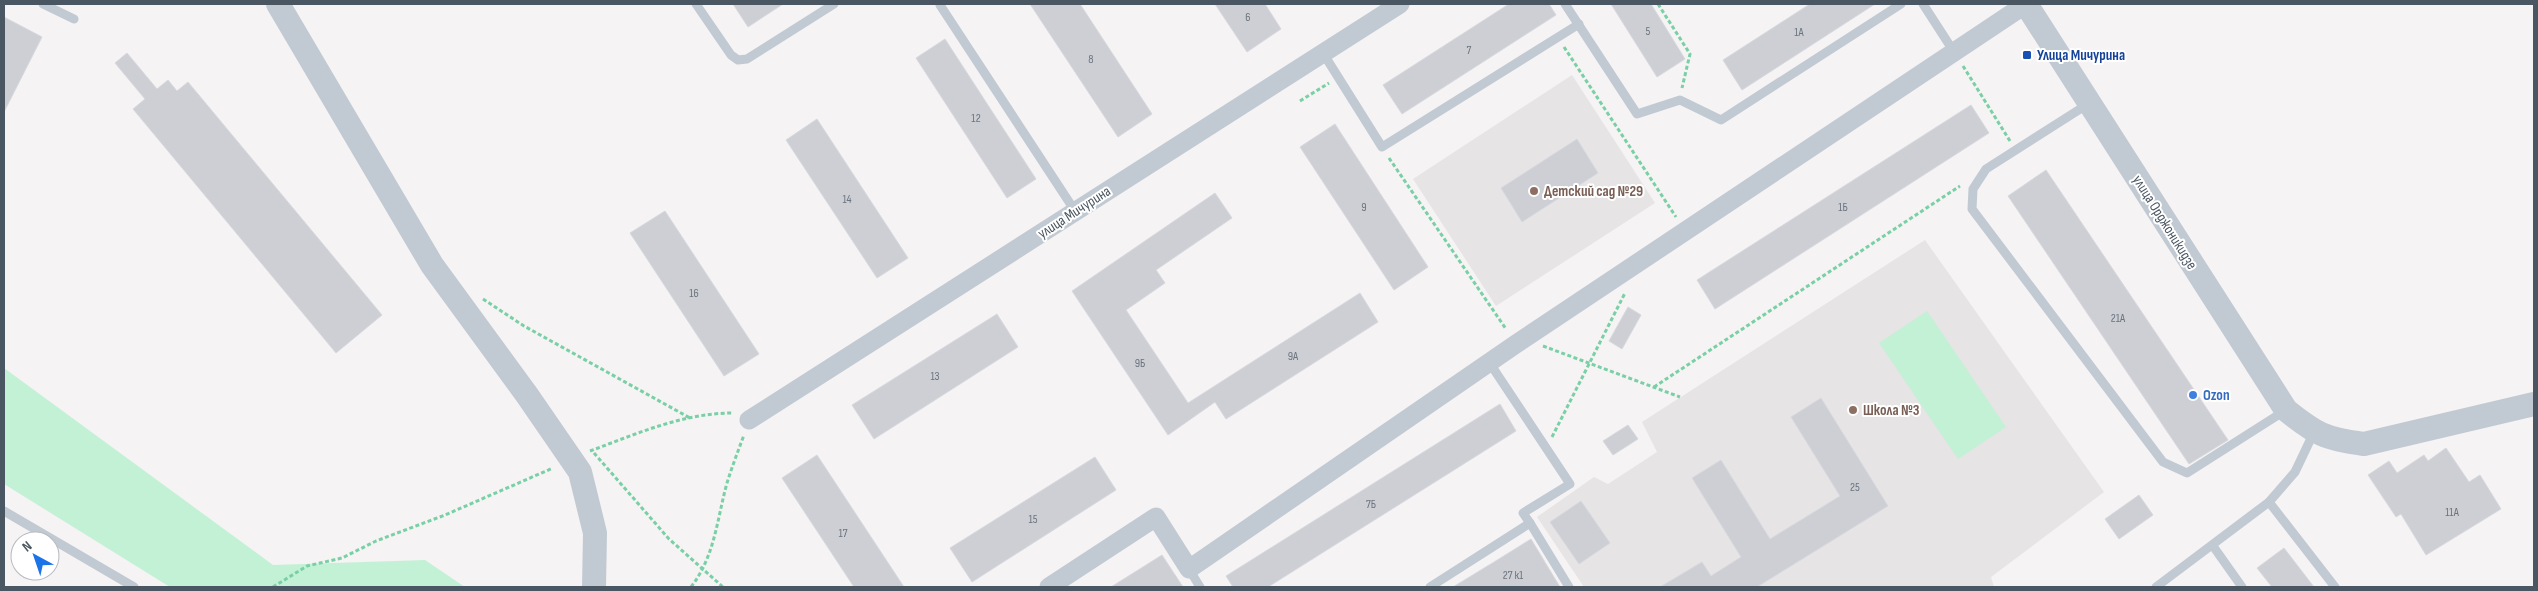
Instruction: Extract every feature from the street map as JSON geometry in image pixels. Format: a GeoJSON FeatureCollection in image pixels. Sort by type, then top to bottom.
{"type":"FeatureCollection","features":[{"type":"Feature","properties":{"kind":"street"},"geometry":{"type":"LineString","coordinates":[[278,4],[432,265],[527,395],[582,455],[580,472],[595,533],[594,587]]}},
{"type":"Feature","properties":{"kind":"street","name":"улица Мичурина"},"geometry":{"type":"LineString","coordinates":[[749,420],[1400,4]]}},
{"type":"Feature","properties":{"kind":"street"},"geometry":{"type":"LineString","coordinates":[[1049,587],[1156,517],[1189,569],[1489,362],[2026,4]]}},
{"type":"Feature","properties":{"kind":"street","name":"улица Орджоникидзе"},"geometry":{"type":"LineString","coordinates":[[2026,4],[2286,410],[2314,432],[2338,441],[2364,444],[2534,404]]}},
{"type":"Feature","properties":{"kind":"lane"},"geometry":{"type":"LineString","coordinates":[[43,4],[74,19]]}},
{"type":"Feature","properties":{"kind":"lane"},"geometry":{"type":"LineString","coordinates":[[696,4],[731,55],[738,60],[748,60],[834,4]]}},
{"type":"Feature","properties":{"kind":"lane"},"geometry":{"type":"LineString","coordinates":[[1565,4],[1637,114],[1680,100],[1721,120],[1901,4]]}},
{"type":"Feature","properties":{"kind":"lane"},"geometry":{"type":"LineString","coordinates":[[1923,4],[1954,52]]}},
{"type":"Feature","properties":{"kind":"lane"},"geometry":{"type":"LineString","coordinates":[[940,5],[1075,211]]}},
{"type":"Feature","properties":{"kind":"lane"},"geometry":{"type":"LineString","coordinates":[[1323,53],[1382,147],[1579,24]]}},
{"type":"Feature","properties":{"kind":"lane"},"geometry":{"type":"LineString","coordinates":[[2090,102],[1986,169],[1973,189],[1972,209],[2164,462],[2187,473],[2286,410]]}},
{"type":"Feature","properties":{"kind":"lane"},"geometry":{"type":"LineString","coordinates":[[1489,362],[1570,484],[1523,513],[1569,587]]}},
{"type":"Feature","properties":{"kind":"lane"},"geometry":{"type":"LineString","coordinates":[[2156,587],[2214,546],[2269,502],[2296,472],[2314,432]]}},
{"type":"Feature","properties":{"kind":"lane"},"geometry":{"type":"LineString","coordinates":[[2269,502],[2335,587]]}},
{"type":"Feature","properties":{"kind":"lane"},"geometry":{"type":"LineString","coordinates":[[4,511],[134,587]]}},
{"type":"Feature","properties":{"kind":"lane"},"geometry":{"type":"LineString","coordinates":[[1430,587],[1530,523]]}},
{"type":"Feature","properties":{"kind":"lane"},"geometry":{"type":"LineString","coordinates":[[2214,546],[2242,587]]}},
{"type":"Feature","properties":{"kind":"lane"},"geometry":{"type":"LineString","coordinates":[[1189,569],[1200,587]]}},
{"type":"Feature","properties":{"kind":"path"},"geometry":{"type":"LineString","coordinates":[[1658,4],[1690,54],[1680,100]]}},
{"type":"Feature","properties":{"kind":"path"},"geometry":{"type":"LineString","coordinates":[[1558,38],[1685,231]]}},
{"type":"Feature","properties":{"kind":"path"},"geometry":{"type":"LineString","coordinates":[[1954,52],[2016,150]]}},
{"type":"Feature","properties":{"kind":"path"},"geometry":{"type":"LineString","coordinates":[[1300,101],[1338,77]]}},
{"type":"Feature","properties":{"kind":"path"},"geometry":{"type":"LineString","coordinates":[[1382,147],[1506,329]]}},
{"type":"Feature","properties":{"kind":"path"},"geometry":{"type":"LineString","coordinates":[[1654,387],[1986,169]]}},
{"type":"Feature","properties":{"kind":"path"},"geometry":{"type":"LineString","coordinates":[[1546,448],[1642,259]]}},
{"type":"Feature","properties":{"kind":"path"},"geometry":{"type":"LineString","coordinates":[[480,297],[524,326],[690,419]]}},
{"type":"Feature","properties":{"kind":"path"},"geometry":{"type":"LineString","coordinates":[[1535,343],[1680,398]]}},
{"type":"Feature","properties":{"kind":"path"},"geometry":{"type":"LineString","coordinates":[[273,587],[307,566],[342,558],[376,541],[445,515],[646,429],[690,419],[732,413],[749,420],[727,484],[718,532],[703,570],[691,587]]}},
{"type":"Feature","properties":{"kind":"path"},"geometry":{"type":"LineString","coordinates":[[582,455],[668,539],[723,587]]}},
{"type":"Feature","properties":{"kind":"shaded area","name":"Детский сад №29"},"geometry":{"type":"Polygon","coordinates":[[[1572,75],[1655,203],[1496,306],[1413,179],[1572,75]]]}},
{"type":"Feature","properties":{"kind":"shaded area","name":"Школа №3"},"geometry":{"type":"Polygon","coordinates":[[[1925,240],[2104,492],[1991,577],[1994,587],[1584,587],[1537,517],[1594,477],[1608,484],[1657,452],[1642,422],[1925,240]]]}},
{"type":"Feature","properties":{"kind":"green space"},"geometry":{"type":"Polygon","coordinates":[[[1927,311],[2006,427],[1958,459],[1879,343],[1927,311]]]}},
{"type":"Feature","properties":{"kind":"green space"},"geometry":{"type":"Polygon","coordinates":[[[4,368],[273,565],[425,560],[465,587],[170,587],[4,484],[4,368]]]}},
{"type":"Feature","properties":{"kind":"building"},"geometry":{"type":"Polygon","coordinates":[[[733,4],[783,4],[748,27],[733,4]]]}},
{"type":"Feature","properties":{"kind":"building"},"geometry":{"type":"Polygon","coordinates":[[[1030,4],[1080,4],[1152,114],[1118,137],[1030,4]]]}},
{"type":"Feature","properties":{"kind":"building"},"geometry":{"type":"Polygon","coordinates":[[[1215,4],[1265,4],[1281,29],[1247,52],[1215,4]]]}},
{"type":"Feature","properties":{"kind":"building"},"geometry":{"type":"Polygon","coordinates":[[[1509,4],[1549,4],[1556,15],[1402,114],[1383,85],[1509,4]]]}},
{"type":"Feature","properties":{"kind":"building"},"geometry":{"type":"Polygon","coordinates":[[[1611,4],[1651,4],[1685,59],[1657,77],[1611,4]]]}},
{"type":"Feature","properties":{"kind":"building"},"geometry":{"type":"Polygon","coordinates":[[[1810,4],[1875,4],[1742,90],[1723,60],[1810,4]]]}},
{"type":"Feature","properties":{"kind":"building"},"geometry":{"type":"Polygon","coordinates":[[[4,17],[42,37],[4,112],[4,17]]]}},
{"type":"Feature","properties":{"kind":"building"},"geometry":{"type":"Polygon","coordinates":[[[945,39],[1036,179],[1007,198],[916,58],[945,39]]]}},
{"type":"Feature","properties":{"kind":"building"},"geometry":{"type":"Polygon","coordinates":[[[127,53],[157,89],[168,80],[177,91],[188,82],[382,315],[336,353],[133,109],[145,99],[115,63],[127,53]]]}},
{"type":"Feature","properties":{"kind":"building"},"geometry":{"type":"Polygon","coordinates":[[[1971,105],[1989,133],[1715,309],[1697,280],[1971,105]]]}},
{"type":"Feature","properties":{"kind":"building"},"geometry":{"type":"Polygon","coordinates":[[[817,119],[908,258],[877,278],[786,140],[817,119]]]}},
{"type":"Feature","properties":{"kind":"building"},"geometry":{"type":"Polygon","coordinates":[[[1335,124],[1428,267],[1394,290],[1300,147],[1335,124]]]}},
{"type":"Feature","properties":{"kind":"building"},"geometry":{"type":"Polygon","coordinates":[[[1577,139],[1598,173],[1522,222],[1501,188],[1577,139]]]}},
{"type":"Feature","properties":{"kind":"building"},"geometry":{"type":"Polygon","coordinates":[[[2046,170],[2228,440],[2189,464],[2008,196],[2046,170]]]}},
{"type":"Feature","properties":{"kind":"building"},"geometry":{"type":"Polygon","coordinates":[[[1215,193],[1232,218],[1156,270],[1165,283],[1126,310],[1188,403],[1360,293],[1378,322],[1226,419],[1215,402],[1168,435],[1072,291],[1215,193]]]}},
{"type":"Feature","properties":{"kind":"building"},"geometry":{"type":"Polygon","coordinates":[[[665,211],[759,354],[724,376],[630,233],[665,211]]]}},
{"type":"Feature","properties":{"kind":"building"},"geometry":{"type":"Polygon","coordinates":[[[1628,307],[1641,315],[1622,349],[1609,341],[1628,307]]]}},
{"type":"Feature","properties":{"kind":"building"},"geometry":{"type":"Polygon","coordinates":[[[997,314],[1018,347],[874,439],[852,405],[997,314]]]}},
{"type":"Feature","properties":{"kind":"building"},"geometry":{"type":"Polygon","coordinates":[[[1821,398],[1888,506],[1757,587],[1660,587],[1702,562],[1711,576],[1741,557],[1692,478],[1721,460],[1770,539],[1840,496],[1791,417],[1821,398]]]}},
{"type":"Feature","properties":{"kind":"building"},"geometry":{"type":"Polygon","coordinates":[[[1500,404],[1516,431],[1268,587],[1233,587],[1226,576],[1500,404]]]}},
{"type":"Feature","properties":{"kind":"building"},"geometry":{"type":"Polygon","coordinates":[[[1628,425],[1638,439],[1613,455],[1603,441],[1628,425]]]}},
{"type":"Feature","properties":{"kind":"building"},"geometry":{"type":"Polygon","coordinates":[[[2446,448],[2469,482],[2480,475],[2501,509],[2426,555],[2401,514],[2396,517],[2368,475],[2389,461],[2397,473],[2424,455],[2428,461],[2446,448]]]}},
{"type":"Feature","properties":{"kind":"building"},"geometry":{"type":"Polygon","coordinates":[[[817,455],[904,587],[854,587],[782,478],[817,455]]]}},
{"type":"Feature","properties":{"kind":"building"},"geometry":{"type":"Polygon","coordinates":[[[1095,457],[1116,490],[972,582],[950,548],[1095,457]]]}},
{"type":"Feature","properties":{"kind":"building"},"geometry":{"type":"Polygon","coordinates":[[[2139,495],[2153,515],[2119,539],[2105,519],[2139,495]]]}},
{"type":"Feature","properties":{"kind":"building"},"geometry":{"type":"Polygon","coordinates":[[[1581,501],[1610,543],[1579,564],[1550,522],[1581,501]]]}},
{"type":"Feature","properties":{"kind":"building"},"geometry":{"type":"Polygon","coordinates":[[[1531,539],[1560,587],[1453,587],[1494,562],[1531,539]]]}},
{"type":"Feature","properties":{"kind":"building"},"geometry":{"type":"Polygon","coordinates":[[[2284,548],[2314,587],[2272,587],[2257,568],[2284,548]]]}},
{"type":"Feature","properties":{"kind":"building"},"geometry":{"type":"Polygon","coordinates":[[[1162,555],[1183,587],[1111,587],[1162,555]]]}},
{"type":"Feature","properties":{"kind":"place","name":"Улица Мичурина"},"geometry":{"type":"Point","coordinates":[2027,55]}},
{"type":"Feature","properties":{"kind":"place","name":"Детский сад №29"},"geometry":{"type":"Point","coordinates":[1534,191]}},
{"type":"Feature","properties":{"kind":"place","name":"Ozon"},"geometry":{"type":"Point","coordinates":[2193,395]}},
{"type":"Feature","properties":{"kind":"place","name":"Школа №3"},"geometry":{"type":"Point","coordinates":[1853,410]}}]}
